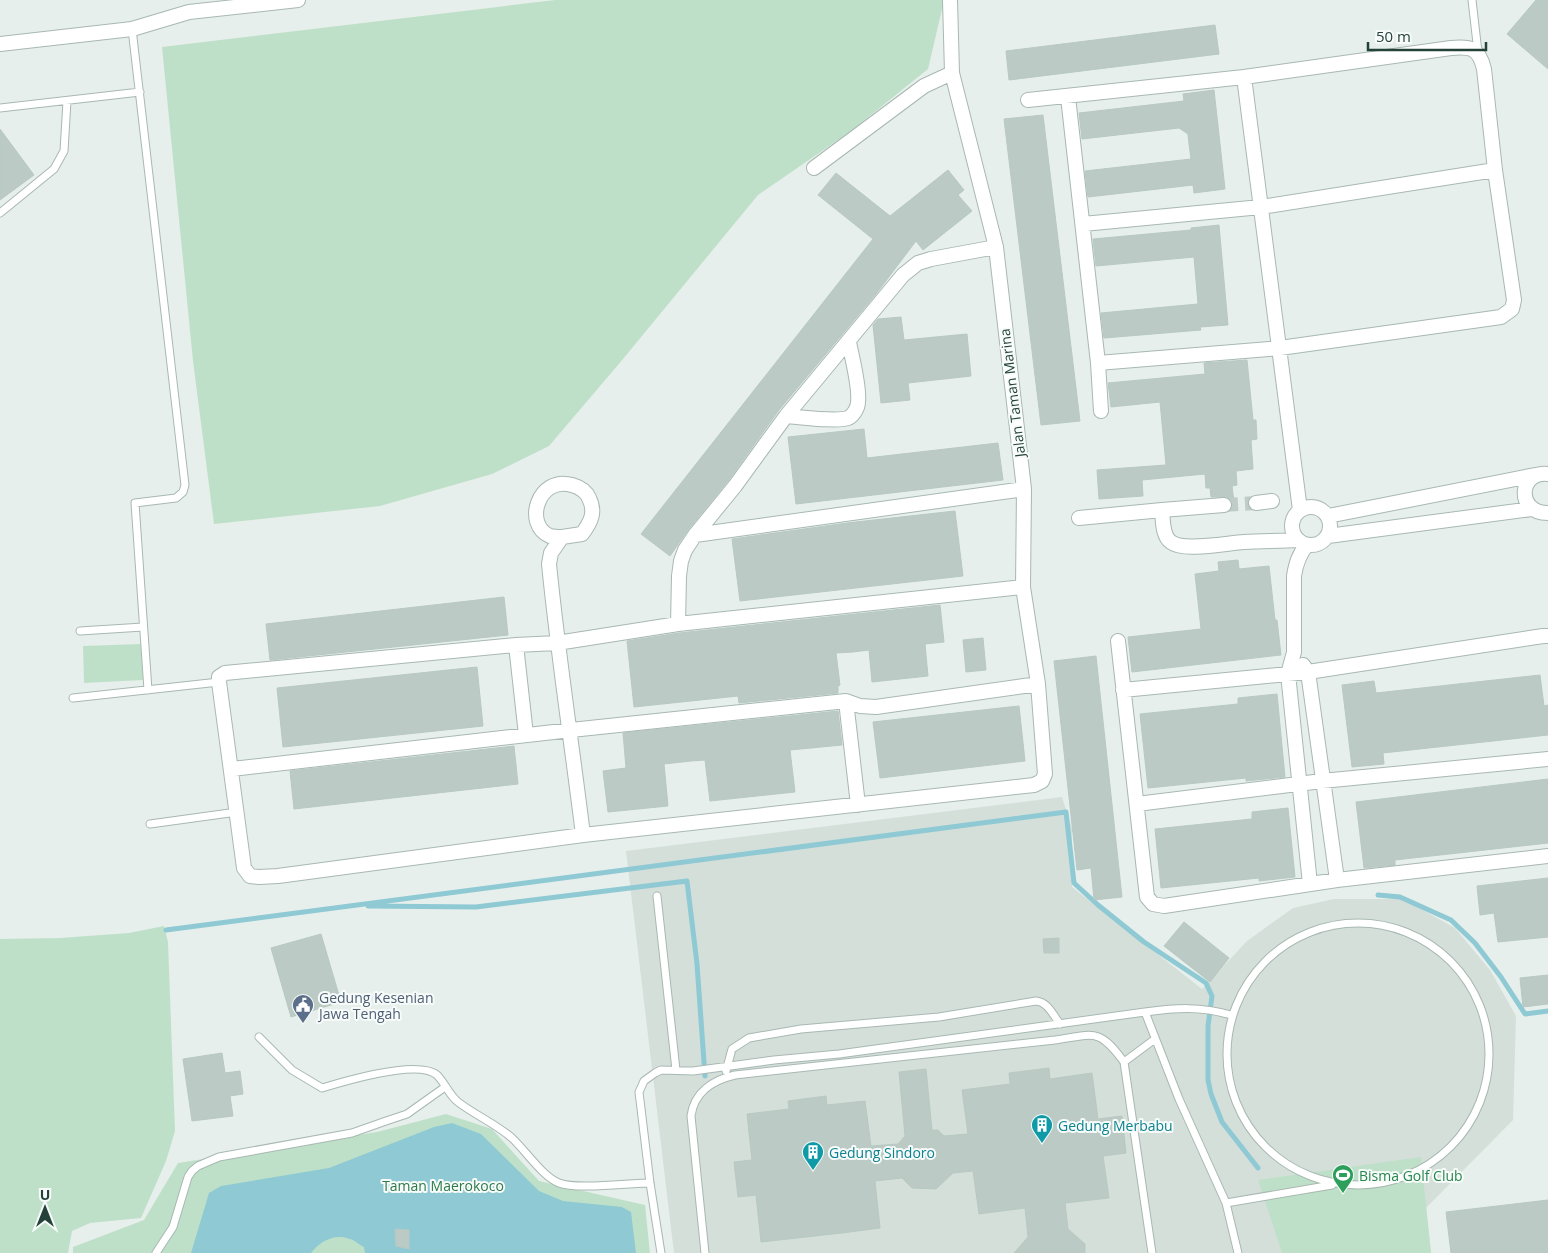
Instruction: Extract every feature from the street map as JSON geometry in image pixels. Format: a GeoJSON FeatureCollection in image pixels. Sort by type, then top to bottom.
{"type":"FeatureCollection","features":[{"type":"Feature","properties":{"kind":"street"},"geometry":{"type":"LineString","coordinates":[[0,44],[132,29],[189,12],[298,0]]}},
{"type":"Feature","properties":{"kind":"street","name":"Jalan Taman Marina"},"geometry":{"type":"LineString","coordinates":[[858,805],[1034,785],[1042,781],[1045,774],[1038,684],[1023,587],[1024,489],[996,247],[952,73],[950,0]]}},
{"type":"Feature","properties":{"kind":"street"},"geometry":{"type":"LineString","coordinates":[[1028,100],[1244,77],[1451,48],[1474,49],[1484,69],[1494,170],[1514,300],[1512,309],[1507,313],[1501,317],[1280,348],[1098,363]]}},
{"type":"Feature","properties":{"kind":"street"},"geometry":{"type":"LineString","coordinates":[[814,168],[924,86],[952,73]]}},
{"type":"Feature","properties":{"kind":"street"},"geometry":{"type":"LineString","coordinates":[[1244,77],[1300,510]]}},
{"type":"Feature","properties":{"kind":"street"},"geometry":{"type":"LineString","coordinates":[[1068,97],[1098,363],[1101,411]]}},
{"type":"Feature","properties":{"kind":"street"},"geometry":{"type":"LineString","coordinates":[[1083,224],[1261,207],[1494,170]]}},
{"type":"Feature","properties":{"kind":"street"},"geometry":{"type":"LineString","coordinates":[[678,624],[681,561],[685,550],[786,416],[903,275],[918,263],[931,259],[996,247]]}},
{"type":"Feature","properties":{"kind":"street"},"geometry":{"type":"LineString","coordinates":[[786,416],[833,419],[849,418],[856,411],[858,395],[849,342]]}},
{"type":"Feature","properties":{"kind":"street"},"geometry":{"type":"LineString","coordinates":[[1328,516],[1542,475]]}},
{"type":"Feature","properties":{"kind":"street"},"geometry":{"type":"LineString","coordinates":[[1542,475],[1529,480],[1524,496],[1532,509],[1540,513],[1548,513]]}},
{"type":"Feature","properties":{"kind":"street"},"geometry":{"type":"LineString","coordinates":[[562,537],[551,536],[544,532],[537,520],[536,507],[542,494],[552,486],[566,483],[579,487],[589,496],[593,509],[591,523],[582,534],[562,537],[551,553],[549,564],[557,643],[571,730],[583,836]]}},
{"type":"Feature","properties":{"kind":"street"},"geometry":{"type":"LineString","coordinates":[[695,535],[1024,489]]}},
{"type":"Feature","properties":{"kind":"street"},"geometry":{"type":"LineString","coordinates":[[1256,502],[1272,502]]}},
{"type":"Feature","properties":{"kind":"street"},"geometry":{"type":"LineString","coordinates":[[1079,518],[1224,505]]}},
{"type":"Feature","properties":{"kind":"street"},"geometry":{"type":"LineString","coordinates":[[1162,510],[1166,536],[1178,546],[1209,546],[1236,543],[1303,543],[1316,545],[1323,542],[1328,536],[1331,526],[1328,516],[1321,508],[1310,506],[1300,510],[1294,516],[1292,532],[1303,543]]}},
{"type":"Feature","properties":{"kind":"street"},"geometry":{"type":"LineString","coordinates":[[1328,536],[1532,509]]}},
{"type":"Feature","properties":{"kind":"street"},"geometry":{"type":"LineString","coordinates":[[1303,543],[1294,576],[1294,652],[1288,674],[1310,884]]}},
{"type":"Feature","properties":{"kind":"street"},"geometry":{"type":"LineString","coordinates":[[846,702],[858,805],[583,836],[259,877],[250,876],[244,868],[219,677],[225,673],[516,645],[557,643],[678,624],[1023,587]]}},
{"type":"Feature","properties":{"kind":"street"},"geometry":{"type":"LineString","coordinates":[[1124,690],[1308,672],[1548,636]]}},
{"type":"Feature","properties":{"kind":"street"},"geometry":{"type":"LineString","coordinates":[[1118,641],[1147,896],[1153,904],[1164,906],[1337,880],[1548,856]]}},
{"type":"Feature","properties":{"kind":"street"},"geometry":{"type":"LineString","coordinates":[[516,645],[526,736]]}},
{"type":"Feature","properties":{"kind":"street"},"geometry":{"type":"LineString","coordinates":[[1294,652],[1308,672],[1337,880]]}},
{"type":"Feature","properties":{"kind":"street"},"geometry":{"type":"LineString","coordinates":[[232,769],[571,730],[846,702],[860,706],[876,707],[1038,684]]}},
{"type":"Feature","properties":{"kind":"street"},"geometry":{"type":"LineString","coordinates":[[1137,804],[1322,781],[1548,759]]}},
{"type":"Feature","properties":{"kind":"lane"},"geometry":{"type":"LineString","coordinates":[[1472,0],[1478,54]]}},
{"type":"Feature","properties":{"kind":"lane"},"geometry":{"type":"LineString","coordinates":[[132,29],[184,485],[183,492],[176,498],[135,503],[148,690]]}},
{"type":"Feature","properties":{"kind":"lane"},"geometry":{"type":"LineString","coordinates":[[0,108],[140,92]]}},
{"type":"Feature","properties":{"kind":"lane"},"geometry":{"type":"LineString","coordinates":[[0,213],[54,169],[64,151],[67,101]]}},
{"type":"Feature","properties":{"kind":"lane"},"geometry":{"type":"LineString","coordinates":[[80,631],[143,627]]}},
{"type":"Feature","properties":{"kind":"lane"},"geometry":{"type":"LineString","coordinates":[[73,698],[219,682]]}},
{"type":"Feature","properties":{"kind":"lane"},"geometry":{"type":"LineString","coordinates":[[150,824],[238,812]]}},
{"type":"Feature","properties":{"kind":"lane"},"geometry":{"type":"LineString","coordinates":[[657,896],[676,1070]]}},
{"type":"Feature","properties":{"kind":"lane"},"geometry":{"type":"LineString","coordinates":[[1365,920],[1406,934],[1428,946],[1447,961],[1462,978],[1476,998],[1485,1019],[1488,1036],[1488,1073],[1484,1094],[1466,1131],[1456,1144],[1441,1156],[1402,1180],[1353,1190],[1333,1185],[1288,1164],[1261,1139],[1248,1121],[1235,1091],[1229,1061],[1231,1015],[1247,978],[1253,969],[1268,956],[1285,944],[1315,928],[1340,922],[1365,920]]}},
{"type":"Feature","properties":{"kind":"lane"},"geometry":{"type":"LineString","coordinates":[[725,1077],[726,1067],[732,1050],[749,1038],[801,1030],[939,1017],[1036,1001],[1042,1002],[1048,1007],[1060,1024]]}},
{"type":"Feature","properties":{"kind":"lane"},"geometry":{"type":"LineString","coordinates":[[661,1253],[650,1183],[640,1092],[644,1081],[661,1070],[716,1068],[839,1054],[1145,1012],[1189,1008],[1231,1015]]}},
{"type":"Feature","properties":{"kind":"lane"},"geometry":{"type":"LineString","coordinates":[[1145,1012],[1179,1099],[1226,1203],[1238,1253]]}},
{"type":"Feature","properties":{"kind":"lane"},"geometry":{"type":"LineString","coordinates":[[705,1253],[691,1116],[696,1099],[706,1087],[725,1077],[1088,1035],[1098,1036],[1107,1041],[1124,1062],[1152,1253]]}},
{"type":"Feature","properties":{"kind":"lane"},"geometry":{"type":"LineString","coordinates":[[258,1037],[292,1070],[322,1088],[350,1079],[399,1070],[416,1069],[436,1074],[456,1100],[510,1137],[548,1175],[560,1183],[580,1186],[650,1183]]}},
{"type":"Feature","properties":{"kind":"lane"},"geometry":{"type":"LineString","coordinates":[[1124,1062],[1155,1039]]}},
{"type":"Feature","properties":{"kind":"lane"},"geometry":{"type":"LineString","coordinates":[[156,1253],[173,1227],[188,1177],[198,1166],[219,1157],[352,1133],[407,1114],[445,1087]]}},
{"type":"Feature","properties":{"kind":"lane"},"geometry":{"type":"LineString","coordinates":[[1226,1203],[1333,1185]]}},
{"type":"Feature","properties":{"kind":"shaded area"},"geometry":{"type":"Polygon","coordinates":[[[1062,797],[1072,828],[1072,887],[1202,989],[1247,941],[1293,908],[1334,899],[1403,899],[1455,928],[1490,970],[1516,1016],[1513,1120],[1426,1208],[1431,1253],[674,1253],[626,851],[1062,797]]]}},
{"type":"Feature","properties":{"kind":"green space"},"geometry":{"type":"Polygon","coordinates":[[[555,0],[942,0],[943,5],[928,69],[851,131],[758,195],[549,446],[492,474],[380,506],[214,524],[193,361],[162,47],[555,0]]]}},
{"type":"Feature","properties":{"kind":"green space"},"geometry":{"type":"Polygon","coordinates":[[[141,644],[143,680],[84,683],[83,646],[141,644]]]}},
{"type":"Feature","properties":{"kind":"green space"},"geometry":{"type":"Polygon","coordinates":[[[164,926],[168,942],[175,1131],[166,1161],[141,1218],[90,1223],[72,1231],[68,1253],[0,1253],[0,939],[60,938],[129,933],[164,926]]]}},
{"type":"Feature","properties":{"kind":"green space","name":"Taman Maerokoco"},"geometry":{"type":"Polygon","coordinates":[[[446,1114],[492,1129],[539,1181],[645,1205],[650,1253],[73,1253],[73,1247],[144,1220],[178,1163],[377,1132],[446,1114]]]}},
{"type":"Feature","properties":{"kind":"green space","name":"Bisma Golf Club"},"geometry":{"type":"Polygon","coordinates":[[[1421,1157],[1431,1253],[1282,1253],[1258,1180],[1421,1157]]]}},
{"type":"Feature","properties":{"kind":"water","name":"Taman Maerokoco"},"geometry":{"type":"Polygon","coordinates":[[[452,1123],[481,1134],[539,1191],[563,1201],[622,1207],[631,1212],[636,1253],[365,1253],[364,1247],[354,1240],[339,1237],[328,1239],[311,1253],[191,1253],[209,1193],[221,1186],[329,1168],[434,1127],[452,1123]]]}},
{"type":"Feature","properties":{"kind":"building"},"geometry":{"type":"Polygon","coordinates":[[[1536,0],[1548,0],[1548,69],[1507,34],[1536,0]]]}},
{"type":"Feature","properties":{"kind":"building"},"geometry":{"type":"Polygon","coordinates":[[[1215,25],[1219,54],[1009,80],[1006,51],[1215,25]]]}},
{"type":"Feature","properties":{"kind":"building"},"geometry":{"type":"Polygon","coordinates":[[[1214,90],[1225,189],[1194,193],[1193,185],[1088,197],[1085,171],[1191,159],[1188,134],[1179,128],[1082,139],[1079,113],[1184,101],[1183,94],[1214,90]]]}},
{"type":"Feature","properties":{"kind":"building"},"geometry":{"type":"Polygon","coordinates":[[[1043,115],[1080,421],[1041,425],[1004,119],[1043,115]]]}},
{"type":"Feature","properties":{"kind":"building"},"geometry":{"type":"Polygon","coordinates":[[[0,129],[34,175],[0,200],[0,129]]]}},
{"type":"Feature","properties":{"kind":"building"},"geometry":{"type":"Polygon","coordinates":[[[948,170],[964,190],[958,195],[972,211],[923,250],[916,241],[876,294],[779,410],[728,481],[688,530],[670,556],[641,534],[873,239],[818,195],[836,173],[890,216],[948,170]]]}},
{"type":"Feature","properties":{"kind":"building"},"geometry":{"type":"Polygon","coordinates":[[[1219,225],[1228,325],[1200,327],[1201,330],[1104,338],[1101,313],[1198,304],[1194,257],[1096,266],[1093,239],[1191,230],[1191,228],[1219,225]]]}},
{"type":"Feature","properties":{"kind":"building"},"geometry":{"type":"Polygon","coordinates":[[[901,317],[904,340],[967,334],[971,376],[908,383],[910,400],[881,403],[873,325],[878,319],[901,317]]]}},
{"type":"Feature","properties":{"kind":"building"},"geometry":{"type":"Polygon","coordinates":[[[1247,360],[1253,420],[1256,420],[1257,439],[1251,440],[1253,469],[1236,471],[1237,485],[1232,486],[1234,502],[1227,497],[1211,497],[1210,488],[1206,488],[1205,474],[1142,480],[1143,496],[1099,499],[1097,470],[1166,465],[1160,402],[1111,407],[1108,383],[1205,374],[1204,363],[1247,360]]]}},
{"type":"Feature","properties":{"kind":"building"},"geometry":{"type":"Polygon","coordinates":[[[864,429],[867,458],[998,443],[1003,480],[796,504],[788,437],[864,429]]]}},
{"type":"Feature","properties":{"kind":"building"},"geometry":{"type":"Polygon","coordinates":[[[955,511],[963,576],[740,601],[732,539],[847,523],[955,511]]]}},
{"type":"Feature","properties":{"kind":"building"},"geometry":{"type":"Polygon","coordinates":[[[1238,560],[1239,569],[1269,566],[1281,655],[1132,672],[1128,637],[1201,629],[1195,574],[1219,571],[1218,562],[1238,560]]]}},
{"type":"Feature","properties":{"kind":"building"},"geometry":{"type":"Polygon","coordinates":[[[504,597],[508,635],[270,660],[266,624],[504,597]]]}},
{"type":"Feature","properties":{"kind":"building"},"geometry":{"type":"Polygon","coordinates":[[[940,605],[944,642],[925,644],[928,676],[872,682],[869,650],[836,653],[840,685],[838,686],[838,693],[739,703],[738,696],[634,707],[627,641],[679,633],[940,605]]]}},
{"type":"Feature","properties":{"kind":"building"},"geometry":{"type":"Polygon","coordinates":[[[983,638],[986,670],[966,672],[963,640],[983,638]]]}},
{"type":"Feature","properties":{"kind":"building"},"geometry":{"type":"Polygon","coordinates":[[[1096,656],[1122,897],[1094,900],[1091,868],[1077,870],[1054,661],[1096,656]]]}},
{"type":"Feature","properties":{"kind":"building"},"geometry":{"type":"Polygon","coordinates":[[[477,667],[483,726],[283,747],[277,688],[477,667]]]}},
{"type":"Feature","properties":{"kind":"building"},"geometry":{"type":"Polygon","coordinates":[[[1540,675],[1544,706],[1548,705],[1548,735],[1383,753],[1384,764],[1352,767],[1342,685],[1374,681],[1376,693],[1540,675]]]}},
{"type":"Feature","properties":{"kind":"building"},"geometry":{"type":"Polygon","coordinates":[[[1277,694],[1285,777],[1246,781],[1246,778],[1148,788],[1140,714],[1238,704],[1238,698],[1277,694]]]}},
{"type":"Feature","properties":{"kind":"building"},"geometry":{"type":"Polygon","coordinates":[[[1019,706],[1025,761],[880,778],[873,722],[1019,706]]]}},
{"type":"Feature","properties":{"kind":"building"},"geometry":{"type":"Polygon","coordinates":[[[838,711],[842,745],[790,750],[795,792],[710,801],[705,760],[691,761],[664,764],[668,806],[608,812],[603,771],[626,768],[623,733],[838,711]]]}},
{"type":"Feature","properties":{"kind":"building"},"geometry":{"type":"Polygon","coordinates":[[[514,746],[518,784],[294,809],[290,771],[514,746]]]}},
{"type":"Feature","properties":{"kind":"building"},"geometry":{"type":"Polygon","coordinates":[[[1548,779],[1548,843],[1395,860],[1395,865],[1364,868],[1356,802],[1548,779]]]}},
{"type":"Feature","properties":{"kind":"building"},"geometry":{"type":"Polygon","coordinates":[[[1288,808],[1295,877],[1259,881],[1259,878],[1161,888],[1155,829],[1252,819],[1252,812],[1288,808]]]}},
{"type":"Feature","properties":{"kind":"building"},"geometry":{"type":"Polygon","coordinates":[[[1548,878],[1548,937],[1498,942],[1494,913],[1480,915],[1477,886],[1548,878]]]}},
{"type":"Feature","properties":{"kind":"building"},"geometry":{"type":"Polygon","coordinates":[[[1184,922],[1229,958],[1210,982],[1164,946],[1184,922]]]}},
{"type":"Feature","properties":{"kind":"building"},"geometry":{"type":"Polygon","coordinates":[[[321,934],[341,1002],[291,1017],[271,948],[321,934]]]}},
{"type":"Feature","properties":{"kind":"building"},"geometry":{"type":"Polygon","coordinates":[[[1059,938],[1059,953],[1044,953],[1043,939],[1059,938]]]}},
{"type":"Feature","properties":{"kind":"building"},"geometry":{"type":"Polygon","coordinates":[[[1548,975],[1548,1004],[1523,1007],[1520,978],[1548,975]]]}},
{"type":"Feature","properties":{"kind":"building"},"geometry":{"type":"Polygon","coordinates":[[[222,1053],[225,1073],[240,1071],[243,1094],[230,1096],[233,1116],[192,1121],[183,1059],[222,1053]]]}},
{"type":"Feature","properties":{"kind":"building"},"geometry":{"type":"Polygon","coordinates":[[[1049,1068],[1050,1079],[1092,1073],[1098,1119],[1122,1116],[1126,1153],[1103,1156],[1109,1198],[1065,1203],[1068,1229],[1085,1244],[1085,1253],[1014,1253],[1028,1237],[1025,1208],[979,1214],[973,1171],[953,1173],[936,1189],[912,1188],[902,1178],[875,1181],[880,1228],[761,1242],[756,1195],[738,1197],[734,1162],[752,1160],[747,1114],[789,1109],[788,1101],[826,1096],[827,1105],[865,1101],[871,1146],[898,1144],[905,1136],[899,1072],[926,1069],[932,1130],[938,1130],[944,1136],[968,1134],[962,1090],[1010,1084],[1009,1073],[1049,1068]]]}},
{"type":"Feature","properties":{"kind":"building"},"geometry":{"type":"Polygon","coordinates":[[[1548,1200],[1548,1253],[1451,1253],[1446,1212],[1548,1200]]]}},
{"type":"Feature","properties":{"kind":"building"},"geometry":{"type":"Polygon","coordinates":[[[395,1229],[409,1230],[409,1249],[396,1246],[395,1229]]]}},
{"type":"Feature","properties":{"kind":"waterway"},"geometry":{"type":"LineString","coordinates":[[166,930],[1066,812],[1074,883],[1144,942],[1206,983],[1212,996],[1208,1026],[1208,1080],[1211,1094],[1222,1122],[1258,1168]]}},
{"type":"Feature","properties":{"kind":"waterway"},"geometry":{"type":"LineString","coordinates":[[368,906],[476,907],[687,881],[697,964],[705,1076]]}},
{"type":"Feature","properties":{"kind":"waterway"},"geometry":{"type":"LineString","coordinates":[[1378,895],[1400,897],[1451,920],[1475,943],[1501,977],[1525,1014],[1548,1011]]}},
{"type":"Feature","properties":{"kind":"tunnel"},"geometry":{"type":"LineString","coordinates":[[1224,505],[1256,503]]}},
{"type":"Feature","properties":{"kind":"place","name":"Gedung Kesenian Jawa Tengah"},"geometry":{"type":"Point","coordinates":[303,1024]}},
{"type":"Feature","properties":{"kind":"place","name":"Gedung Merbabu"},"geometry":{"type":"Point","coordinates":[1042,1144]}},
{"type":"Feature","properties":{"kind":"place","name":"Gedung Sindoro"},"geometry":{"type":"Point","coordinates":[813,1171]}},
{"type":"Feature","properties":{"kind":"place","name":"Bisma Golf Club"},"geometry":{"type":"Point","coordinates":[1343,1194]}}]}
